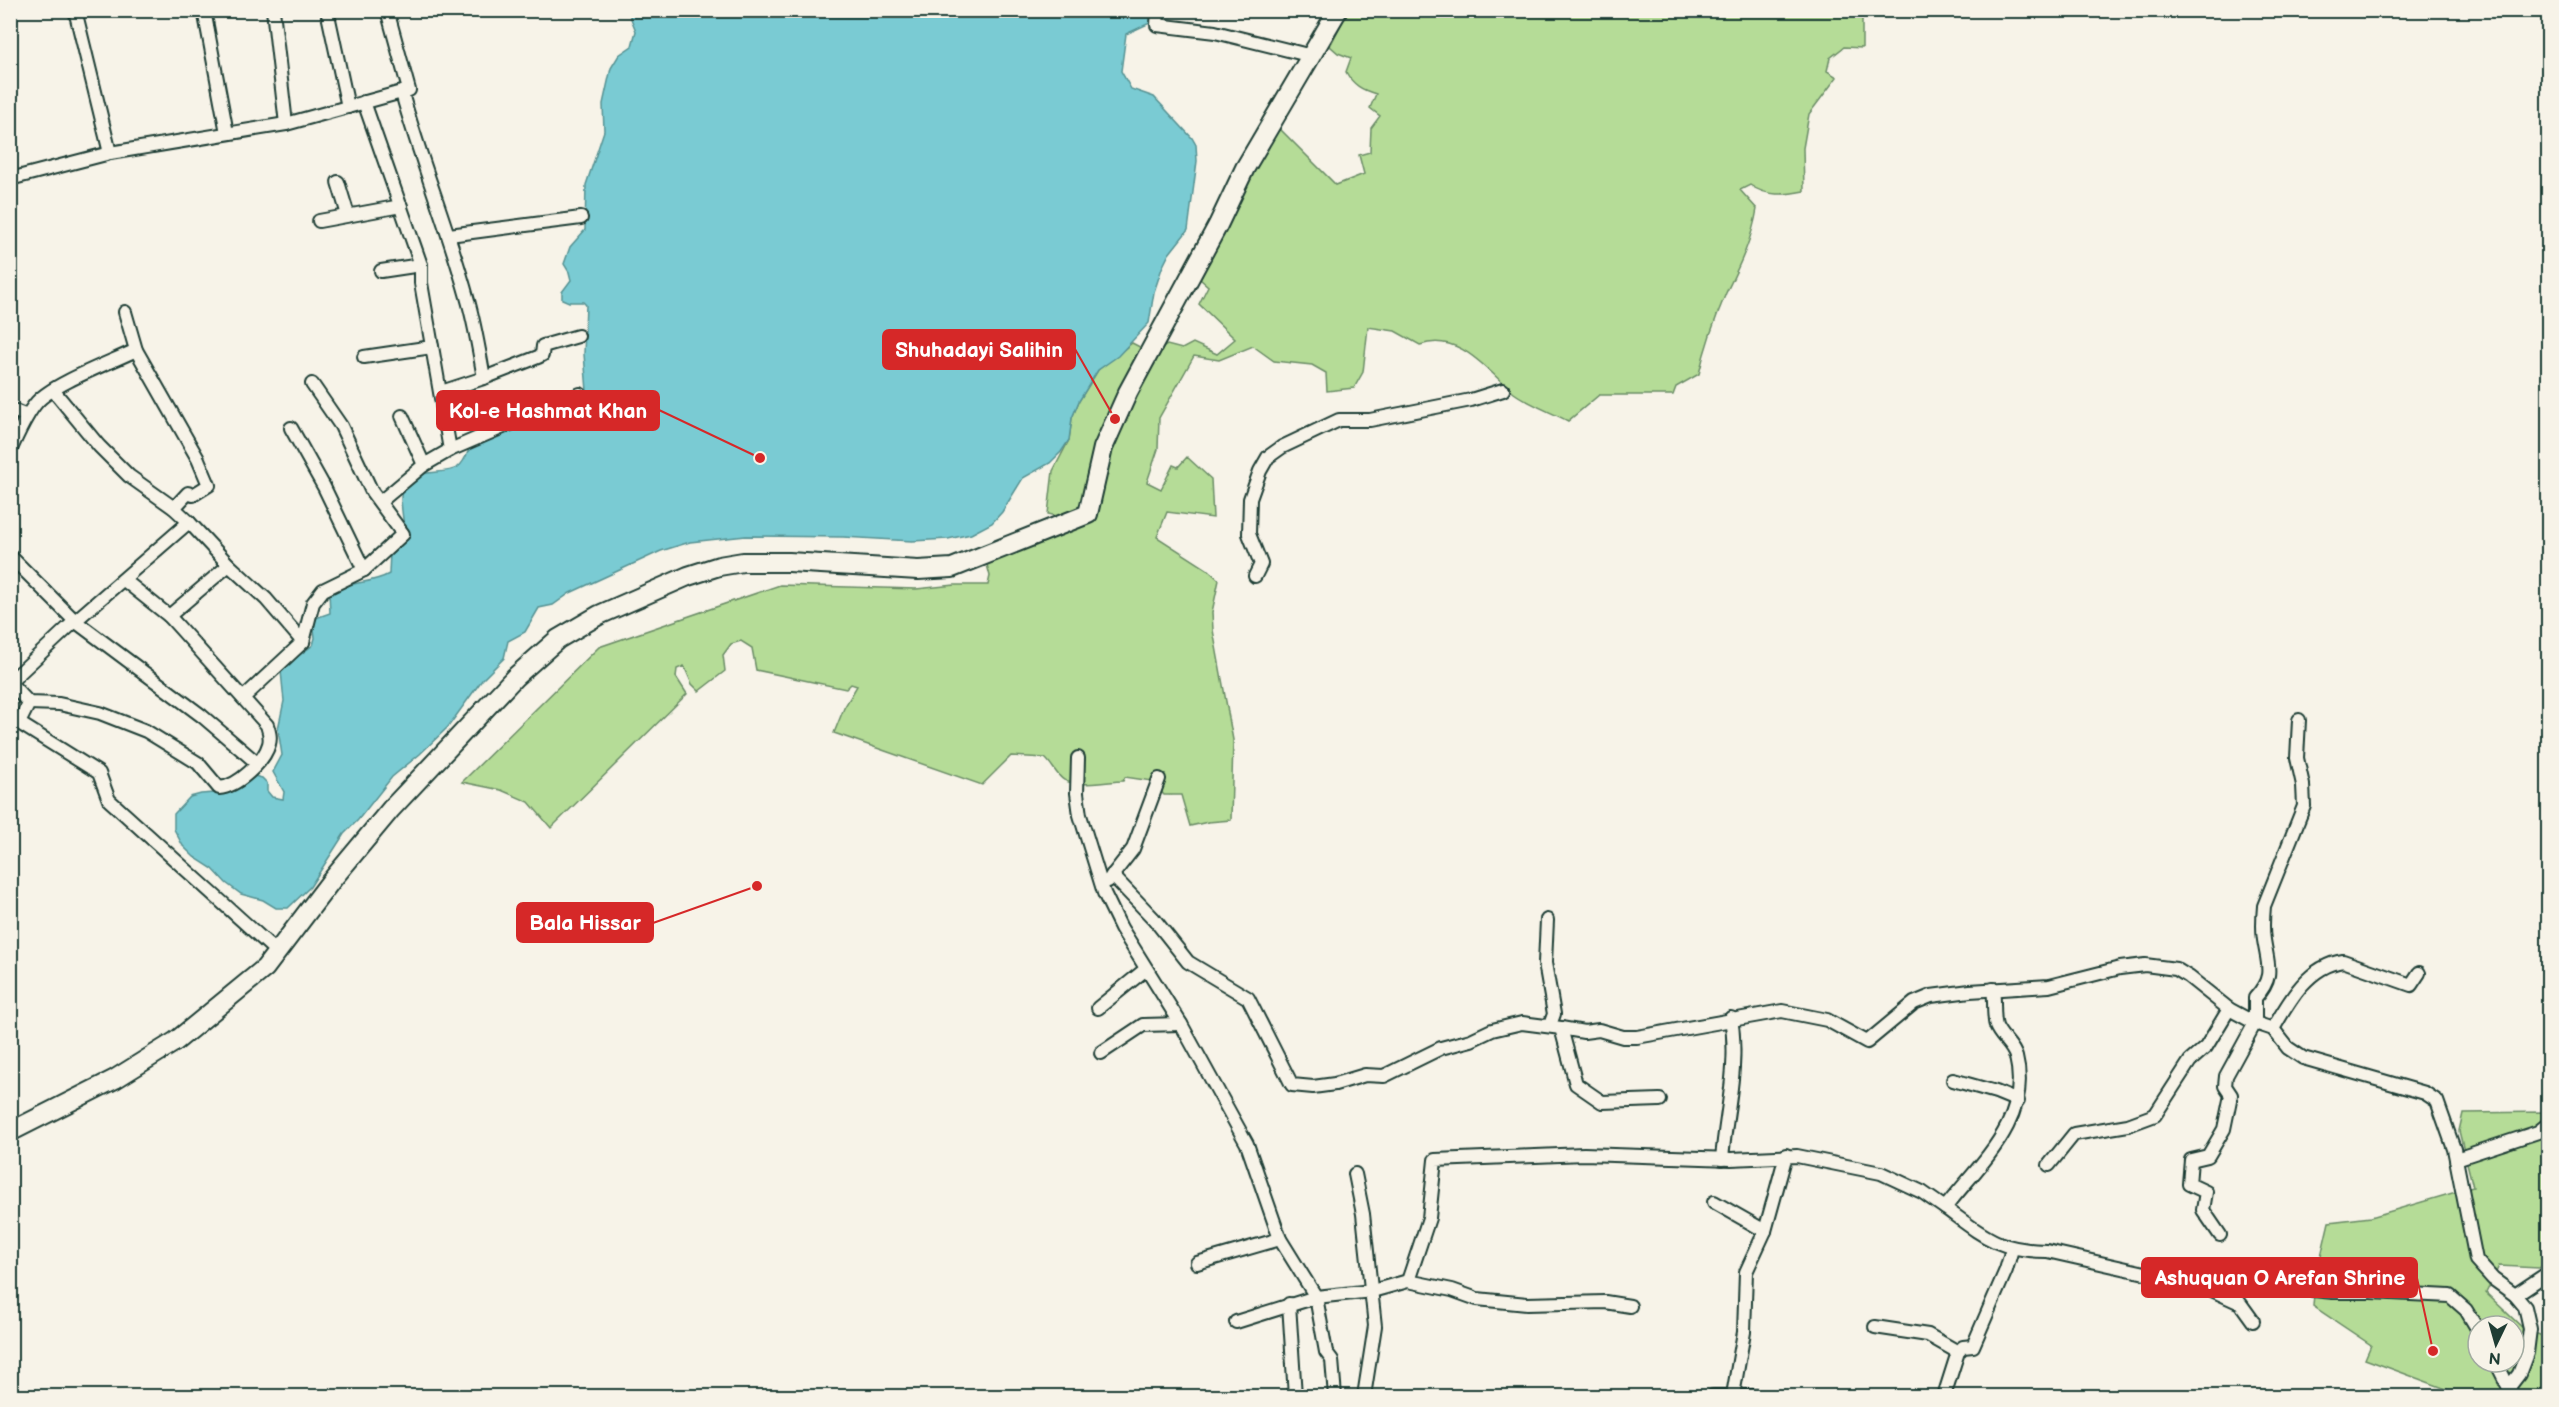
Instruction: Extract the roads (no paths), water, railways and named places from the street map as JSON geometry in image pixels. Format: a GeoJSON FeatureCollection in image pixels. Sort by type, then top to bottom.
{"type":"FeatureCollection","features":[{"type":"Feature","properties":{"kind":"street"},"geometry":{"type":"LineString","coordinates":[[75,10],[110,153]]}},
{"type":"Feature","properties":{"kind":"street"},"geometry":{"type":"LineString","coordinates":[[204,10],[227,133]]}},
{"type":"Feature","properties":{"kind":"street"},"geometry":{"type":"LineString","coordinates":[[273,10],[286,123]]}},
{"type":"Feature","properties":{"kind":"street"},"geometry":{"type":"LineString","coordinates":[[327,10],[348,107]]}},
{"type":"Feature","properties":{"kind":"street"},"geometry":{"type":"LineString","coordinates":[[10,179],[110,153],[286,123],[409,90],[387,10]]}},
{"type":"Feature","properties":{"kind":"street"},"geometry":{"type":"LineString","coordinates":[[1158,10],[1157,25],[1215,32],[1312,56]]}},
{"type":"Feature","properties":{"kind":"street"},"geometry":{"type":"LineString","coordinates":[[10,1132],[48,1115],[114,1079],[176,1041],[266,968],[331,881],[391,809],[515,677],[558,639],[599,615],[688,576],[719,566],[743,562],[789,562],[918,570],[951,568],[1088,514],[1103,448],[1128,392],[1218,225],[1245,168],[1338,10]]}},
{"type":"Feature","properties":{"kind":"street"},"geometry":{"type":"LineString","coordinates":[[402,93],[419,155],[449,235],[468,300],[484,378]]}},
{"type":"Feature","properties":{"kind":"street"},"geometry":{"type":"LineString","coordinates":[[364,102],[421,264],[421,283],[450,450]]}},
{"type":"Feature","properties":{"kind":"street"},"geometry":{"type":"LineString","coordinates":[[338,182],[348,215]]}},
{"type":"Feature","properties":{"kind":"street"},"geometry":{"type":"LineString","coordinates":[[319,221],[401,206]]}},
{"type":"Feature","properties":{"kind":"street"},"geometry":{"type":"LineString","coordinates":[[449,235],[581,218]]}},
{"type":"Feature","properties":{"kind":"street"},"geometry":{"type":"LineString","coordinates":[[381,271],[421,264]]}},
{"type":"Feature","properties":{"kind":"street"},"geometry":{"type":"LineString","coordinates":[[125,312],[136,350],[198,459],[209,485],[193,495],[188,493],[174,508]]}},
{"type":"Feature","properties":{"kind":"street"},"geometry":{"type":"LineString","coordinates":[[441,392],[538,357],[542,355],[543,346],[578,336]]}},
{"type":"Feature","properties":{"kind":"street"},"geometry":{"type":"LineString","coordinates":[[364,357],[432,347]]}},
{"type":"Feature","properties":{"kind":"street"},"geometry":{"type":"LineString","coordinates":[[10,451],[27,416],[39,400],[53,390],[136,350]]}},
{"type":"Feature","properties":{"kind":"street"},"geometry":{"type":"LineString","coordinates":[[243,698],[303,642],[313,603],[323,590],[364,570],[403,534],[372,492],[341,426],[312,384]]}},
{"type":"Feature","properties":{"kind":"street"},"geometry":{"type":"LineString","coordinates":[[53,390],[99,446],[129,476],[174,508],[189,522],[229,565],[266,599],[303,642]]}},
{"type":"Feature","properties":{"kind":"street"},"geometry":{"type":"LineString","coordinates":[[1255,576],[1261,564],[1249,534],[1250,500],[1260,471],[1268,458],[1282,447],[1339,420],[1370,420],[1471,400],[1503,390]]}},
{"type":"Feature","properties":{"kind":"street"},"geometry":{"type":"LineString","coordinates":[[380,502],[424,465],[450,450],[580,394]]}},
{"type":"Feature","properties":{"kind":"street"},"geometry":{"type":"LineString","coordinates":[[10,409],[27,416]]}},
{"type":"Feature","properties":{"kind":"street"},"geometry":{"type":"LineString","coordinates":[[402,416],[424,465]]}},
{"type":"Feature","properties":{"kind":"street"},"geometry":{"type":"LineString","coordinates":[[291,428],[324,487],[364,570]]}},
{"type":"Feature","properties":{"kind":"street"},"geometry":{"type":"LineString","coordinates":[[124,580],[169,616],[267,725],[270,733],[268,747],[257,763],[231,786],[219,788],[198,763],[146,731],[100,713],[59,704],[29,703],[10,683],[75,621],[124,580],[137,565],[189,522]]}},
{"type":"Feature","properties":{"kind":"street"},"geometry":{"type":"LineString","coordinates":[[10,556],[75,621],[202,716],[257,763]]}},
{"type":"Feature","properties":{"kind":"street"},"geometry":{"type":"LineString","coordinates":[[169,616],[229,565]]}},
{"type":"Feature","properties":{"kind":"street"},"geometry":{"type":"LineString","coordinates":[[29,703],[19,723],[99,773],[109,800],[278,953]]}},
{"type":"Feature","properties":{"kind":"street"},"geometry":{"type":"LineString","coordinates":[[2220,1235],[2203,1210],[2206,1192],[2189,1184],[2191,1160],[2208,1156],[2224,1129],[2231,1095],[2225,1086],[2226,1076],[2255,1023],[2255,998],[2264,988],[2269,971],[2262,923],[2264,906],[2304,806],[2303,785],[2297,758],[2299,720]]}},
{"type":"Feature","properties":{"kind":"street"},"geometry":{"type":"LineString","coordinates":[[1078,758],[1077,793],[1080,815],[1103,889],[1121,928],[1181,1023],[1247,1144],[1280,1239],[1316,1297],[1326,1352],[1332,1360],[1335,1396]]}},
{"type":"Feature","properties":{"kind":"street"},"geometry":{"type":"LineString","coordinates":[[1103,889],[1133,849],[1159,779]]}},
{"type":"Feature","properties":{"kind":"street"},"geometry":{"type":"LineString","coordinates":[[1112,875],[1154,919],[1188,962],[1248,998],[1292,1085],[1313,1087],[1335,1084],[1365,1075],[1384,1076],[1441,1048],[1471,1040],[1492,1030],[1522,1023],[1584,1032],[1599,1030],[1623,1037],[1637,1037],[1731,1018],[1782,1011],[1827,1020],[1867,1042],[1914,1003],[1931,996],[2049,986],[2120,968],[2145,965],[2176,969],[2229,1009],[2255,1023],[2273,1029],[2288,1048],[2303,1058],[2396,1083],[2425,1093],[2437,1101],[2456,1159],[2476,1260],[2493,1279],[2515,1295],[2525,1307],[2530,1329],[2527,1353],[2511,1392]]}},
{"type":"Feature","properties":{"kind":"street"},"geometry":{"type":"LineString","coordinates":[[1547,920],[1545,963],[1555,1027],[1576,1084],[1602,1102],[1660,1100]]}},
{"type":"Feature","properties":{"kind":"street"},"geometry":{"type":"LineString","coordinates":[[2273,1029],[2292,997],[2310,977],[2335,962],[2343,961],[2411,985],[2419,973]]}},
{"type":"Feature","properties":{"kind":"street"},"geometry":{"type":"LineString","coordinates":[[1098,1008],[1146,969]]}},
{"type":"Feature","properties":{"kind":"street"},"geometry":{"type":"LineString","coordinates":[[1945,1208],[1974,1170],[1984,1162],[2011,1121],[2018,1101],[2020,1080],[2015,1053],[1997,1028],[1993,989]]}},
{"type":"Feature","properties":{"kind":"street"},"geometry":{"type":"LineString","coordinates":[[2049,1165],[2074,1134],[2128,1125],[2156,1115],[2190,1061],[2206,1047],[2229,1009]]}},
{"type":"Feature","properties":{"kind":"street"},"geometry":{"type":"LineString","coordinates":[[1722,1159],[1732,1095],[1734,1060],[1731,1018]]}},
{"type":"Feature","properties":{"kind":"street"},"geometry":{"type":"LineString","coordinates":[[1101,1053],[1143,1025],[1181,1023]]}},
{"type":"Feature","properties":{"kind":"street"},"geometry":{"type":"LineString","coordinates":[[1953,1080],[1996,1092],[2018,1101]]}},
{"type":"Feature","properties":{"kind":"street"},"geometry":{"type":"LineString","coordinates":[[2456,1159],[2538,1132],[2548,1124]]}},
{"type":"Feature","properties":{"kind":"street"},"geometry":{"type":"LineString","coordinates":[[1408,1281],[1429,1218],[1435,1160],[1584,1154],[1722,1159],[1786,1155],[1881,1173],[1922,1192],[1986,1237],[2012,1249],[2047,1251],[2203,1286],[2240,1303],[2253,1321]]}},
{"type":"Feature","properties":{"kind":"street"},"geometry":{"type":"LineString","coordinates":[[1733,1395],[1744,1332],[1746,1272],[1766,1231],[1786,1155]]}},
{"type":"Feature","properties":{"kind":"street"},"geometry":{"type":"LineString","coordinates":[[1355,1174],[1363,1214],[1375,1326],[1364,1396]]}},
{"type":"Feature","properties":{"kind":"street"},"geometry":{"type":"LineString","coordinates":[[1714,1202],[1766,1231]]}},
{"type":"Feature","properties":{"kind":"street"},"geometry":{"type":"LineString","coordinates":[[1197,1263],[1280,1239]]}},
{"type":"Feature","properties":{"kind":"street"},"geometry":{"type":"LineString","coordinates":[[1944,1396],[1958,1352],[1963,1347],[1973,1346],[2006,1270],[2012,1249]]}},
{"type":"Feature","properties":{"kind":"street"},"geometry":{"type":"LineString","coordinates":[[2255,1270],[2303,1289],[2450,1296],[2468,1314]]}},
{"type":"Feature","properties":{"kind":"street"},"geometry":{"type":"LineString","coordinates":[[2515,1295],[2548,1273]]}},
{"type":"Feature","properties":{"kind":"street"},"geometry":{"type":"LineString","coordinates":[[1236,1322],[1316,1297],[1372,1291],[1408,1281],[1452,1290],[1477,1299],[1527,1304],[1605,1302],[1630,1306]]}},
{"type":"Feature","properties":{"kind":"street"},"geometry":{"type":"LineString","coordinates":[[1289,1304],[1294,1353],[1295,1396]]}},
{"type":"Feature","properties":{"kind":"street"},"geometry":{"type":"LineString","coordinates":[[1875,1327],[1928,1335],[1958,1352]]}},
{"type":"Feature","properties":{"kind":"street"},"geometry":{"type":"LineString","coordinates":[[2502,1374],[2511,1392]]}},
{"type":"Feature","properties":{"kind":"street"},"geometry":{"type":"LineString","coordinates":[[1713,1396],[1772,1396]]}},
{"type":"Feature","properties":{"kind":"water"},"geometry":{"type":"Polygon","coordinates":[[[628,11],[1154,11],[1150,23],[1126,34],[1121,71],[1131,89],[1154,97],[1192,138],[1196,145],[1197,161],[1188,230],[1169,254],[1162,268],[1154,292],[1149,323],[1118,356],[1098,370],[1079,401],[1072,418],[1069,440],[1061,452],[1050,463],[1023,478],[1002,512],[992,523],[971,534],[948,539],[912,541],[843,537],[746,536],[690,542],[661,551],[570,593],[553,605],[539,608],[525,632],[508,641],[504,658],[482,680],[448,727],[392,777],[344,834],[310,887],[288,908],[276,908],[263,900],[241,894],[183,846],[174,829],[174,814],[190,797],[228,792],[254,776],[262,778],[267,783],[267,791],[272,797],[283,799],[284,792],[273,772],[282,755],[278,729],[284,701],[281,671],[313,645],[315,638],[313,619],[330,613],[329,592],[389,574],[390,552],[405,535],[401,502],[403,486],[416,475],[458,467],[464,461],[470,447],[583,397],[587,391],[584,354],[586,305],[583,302],[569,302],[562,299],[562,292],[571,280],[564,264],[570,247],[585,230],[586,185],[604,131],[603,104],[611,68],[619,55],[632,46],[636,31],[628,11]]]}},
{"type":"Feature","properties":{"kind":"place","name":"Shuhadayi Salihin"},"geometry":{"type":"Point","coordinates":[1115,419]}},
{"type":"Feature","properties":{"kind":"place","name":"Kol-e Hashmat Khan"},"geometry":{"type":"Point","coordinates":[760,458]}},
{"type":"Feature","properties":{"kind":"place","name":"Bala Hissar"},"geometry":{"type":"Point","coordinates":[757,886]}},
{"type":"Feature","properties":{"kind":"place","name":"Ashuquan O Arefan Shrine"},"geometry":{"type":"Point","coordinates":[2433,1351]}}]}
